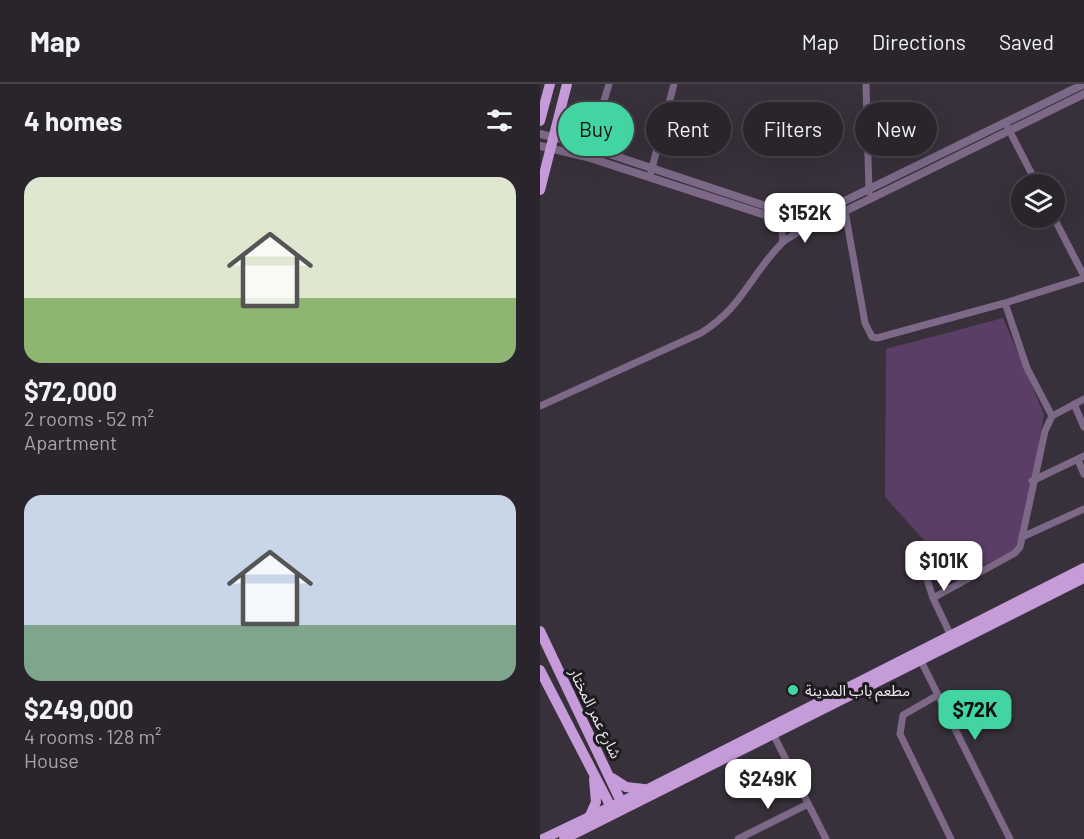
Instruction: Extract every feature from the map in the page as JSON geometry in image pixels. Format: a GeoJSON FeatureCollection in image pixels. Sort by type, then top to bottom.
{"type":"FeatureCollection","features":[{"type":"Feature","properties":{"kind":"main road"},"geometry":{"type":"LineString","coordinates":[[540,121],[550,84]]}},
{"type":"Feature","properties":{"kind":"main road"},"geometry":{"type":"LineString","coordinates":[[540,190],[545,148],[554,137],[567,84]]}},
{"type":"Feature","properties":{"kind":"main road"},"geometry":{"type":"LineString","coordinates":[[543,839],[618,807],[919,658],[1012,610],[1084,568]]}},
{"type":"Feature","properties":{"kind":"main road"},"geometry":{"type":"LineString","coordinates":[[919,658],[951,636],[1084,578]]}},
{"type":"Feature","properties":{"kind":"main road","name":"شارع عمر المختار"},"geometry":{"type":"LineString","coordinates":[[540,631],[610,776],[618,807]]}},
{"type":"Feature","properties":{"kind":"main road","name":"شارع عمر المختار"},"geometry":{"type":"LineString","coordinates":[[540,670],[593,772],[618,807]]}},
{"type":"Feature","properties":{"kind":"main road"},"geometry":{"type":"LineString","coordinates":[[564,839],[648,789],[771,731]]}},
{"type":"Feature","properties":{"kind":"main road"},"geometry":{"type":"LineString","coordinates":[[589,818],[596,802],[593,772]]}},
{"type":"Feature","properties":{"kind":"main road"},"geometry":{"type":"LineString","coordinates":[[610,776],[626,787],[648,789]]}},
{"type":"Feature","properties":{"kind":"street"},"geometry":{"type":"LineString","coordinates":[[604,102],[609,84]]}},
{"type":"Feature","properties":{"kind":"street"},"geometry":{"type":"LineString","coordinates":[[651,173],[674,84]]}},
{"type":"Feature","properties":{"kind":"street"},"geometry":{"type":"LineString","coordinates":[[866,84],[869,194]]}},
{"type":"Feature","properties":{"kind":"street"},"geometry":{"type":"LineString","coordinates":[[610,156],[781,220],[808,224],[829,219],[846,211],[869,194],[1084,84]]}},
{"type":"Feature","properties":{"kind":"street"},"geometry":{"type":"LineString","coordinates":[[545,148],[651,173],[792,212],[826,210],[869,194],[1010,132],[1084,94]]}},
{"type":"Feature","properties":{"kind":"street"},"geometry":{"type":"LineString","coordinates":[[1005,123],[1032,174]]}},
{"type":"Feature","properties":{"kind":"street"},"geometry":{"type":"LineString","coordinates":[[540,134],[558,138]]}},
{"type":"Feature","properties":{"kind":"street"},"geometry":{"type":"LineString","coordinates":[[846,211],[866,322],[872,337],[878,338],[1005,303],[1084,277],[1059,228]]}},
{"type":"Feature","properties":{"kind":"street"},"geometry":{"type":"LineString","coordinates":[[781,220],[783,242]]}},
{"type":"Feature","properties":{"kind":"street"},"geometry":{"type":"LineString","coordinates":[[540,406],[701,333],[723,319],[783,242],[803,230],[808,224]]}},
{"type":"Feature","properties":{"kind":"street"},"geometry":{"type":"LineString","coordinates":[[1005,303],[1027,368],[1052,416]]}},
{"type":"Feature","properties":{"kind":"street"},"geometry":{"type":"LineString","coordinates":[[933,598],[1016,553],[1022,537],[1032,481],[1045,431],[1052,416],[1084,399]]}},
{"type":"Feature","properties":{"kind":"street"},"geometry":{"type":"LineString","coordinates":[[1074,404],[1084,427]]}},
{"type":"Feature","properties":{"kind":"street"},"geometry":{"type":"LineString","coordinates":[[1032,481],[1081,458],[1084,474]]}},
{"type":"Feature","properties":{"kind":"street"},"geometry":{"type":"LineString","coordinates":[[1022,537],[1084,509]]}},
{"type":"Feature","properties":{"kind":"street"},"geometry":{"type":"LineString","coordinates":[[919,555],[933,598],[951,636]]}},
{"type":"Feature","properties":{"kind":"street"},"geometry":{"type":"LineString","coordinates":[[919,658],[1010,839]]}},
{"type":"Feature","properties":{"kind":"street"},"geometry":{"type":"LineString","coordinates":[[938,695],[903,715],[900,734],[951,839]]}},
{"type":"Feature","properties":{"kind":"street"},"geometry":{"type":"LineString","coordinates":[[771,731],[826,839]]}},
{"type":"Feature","properties":{"kind":"street"},"geometry":{"type":"LineString","coordinates":[[738,839],[808,804]]}},
{"type":"Feature","properties":{"kind":"shaded area"},"geometry":{"type":"Polygon","coordinates":[[[1003,318],[1044,414],[1020,547],[942,586],[924,540],[885,497],[886,349],[1003,318]]]}},
{"type":"Feature","properties":{"kind":"place","name":"مطعم باب المدينة"},"geometry":{"type":"Point","coordinates":[793,690]}}]}
